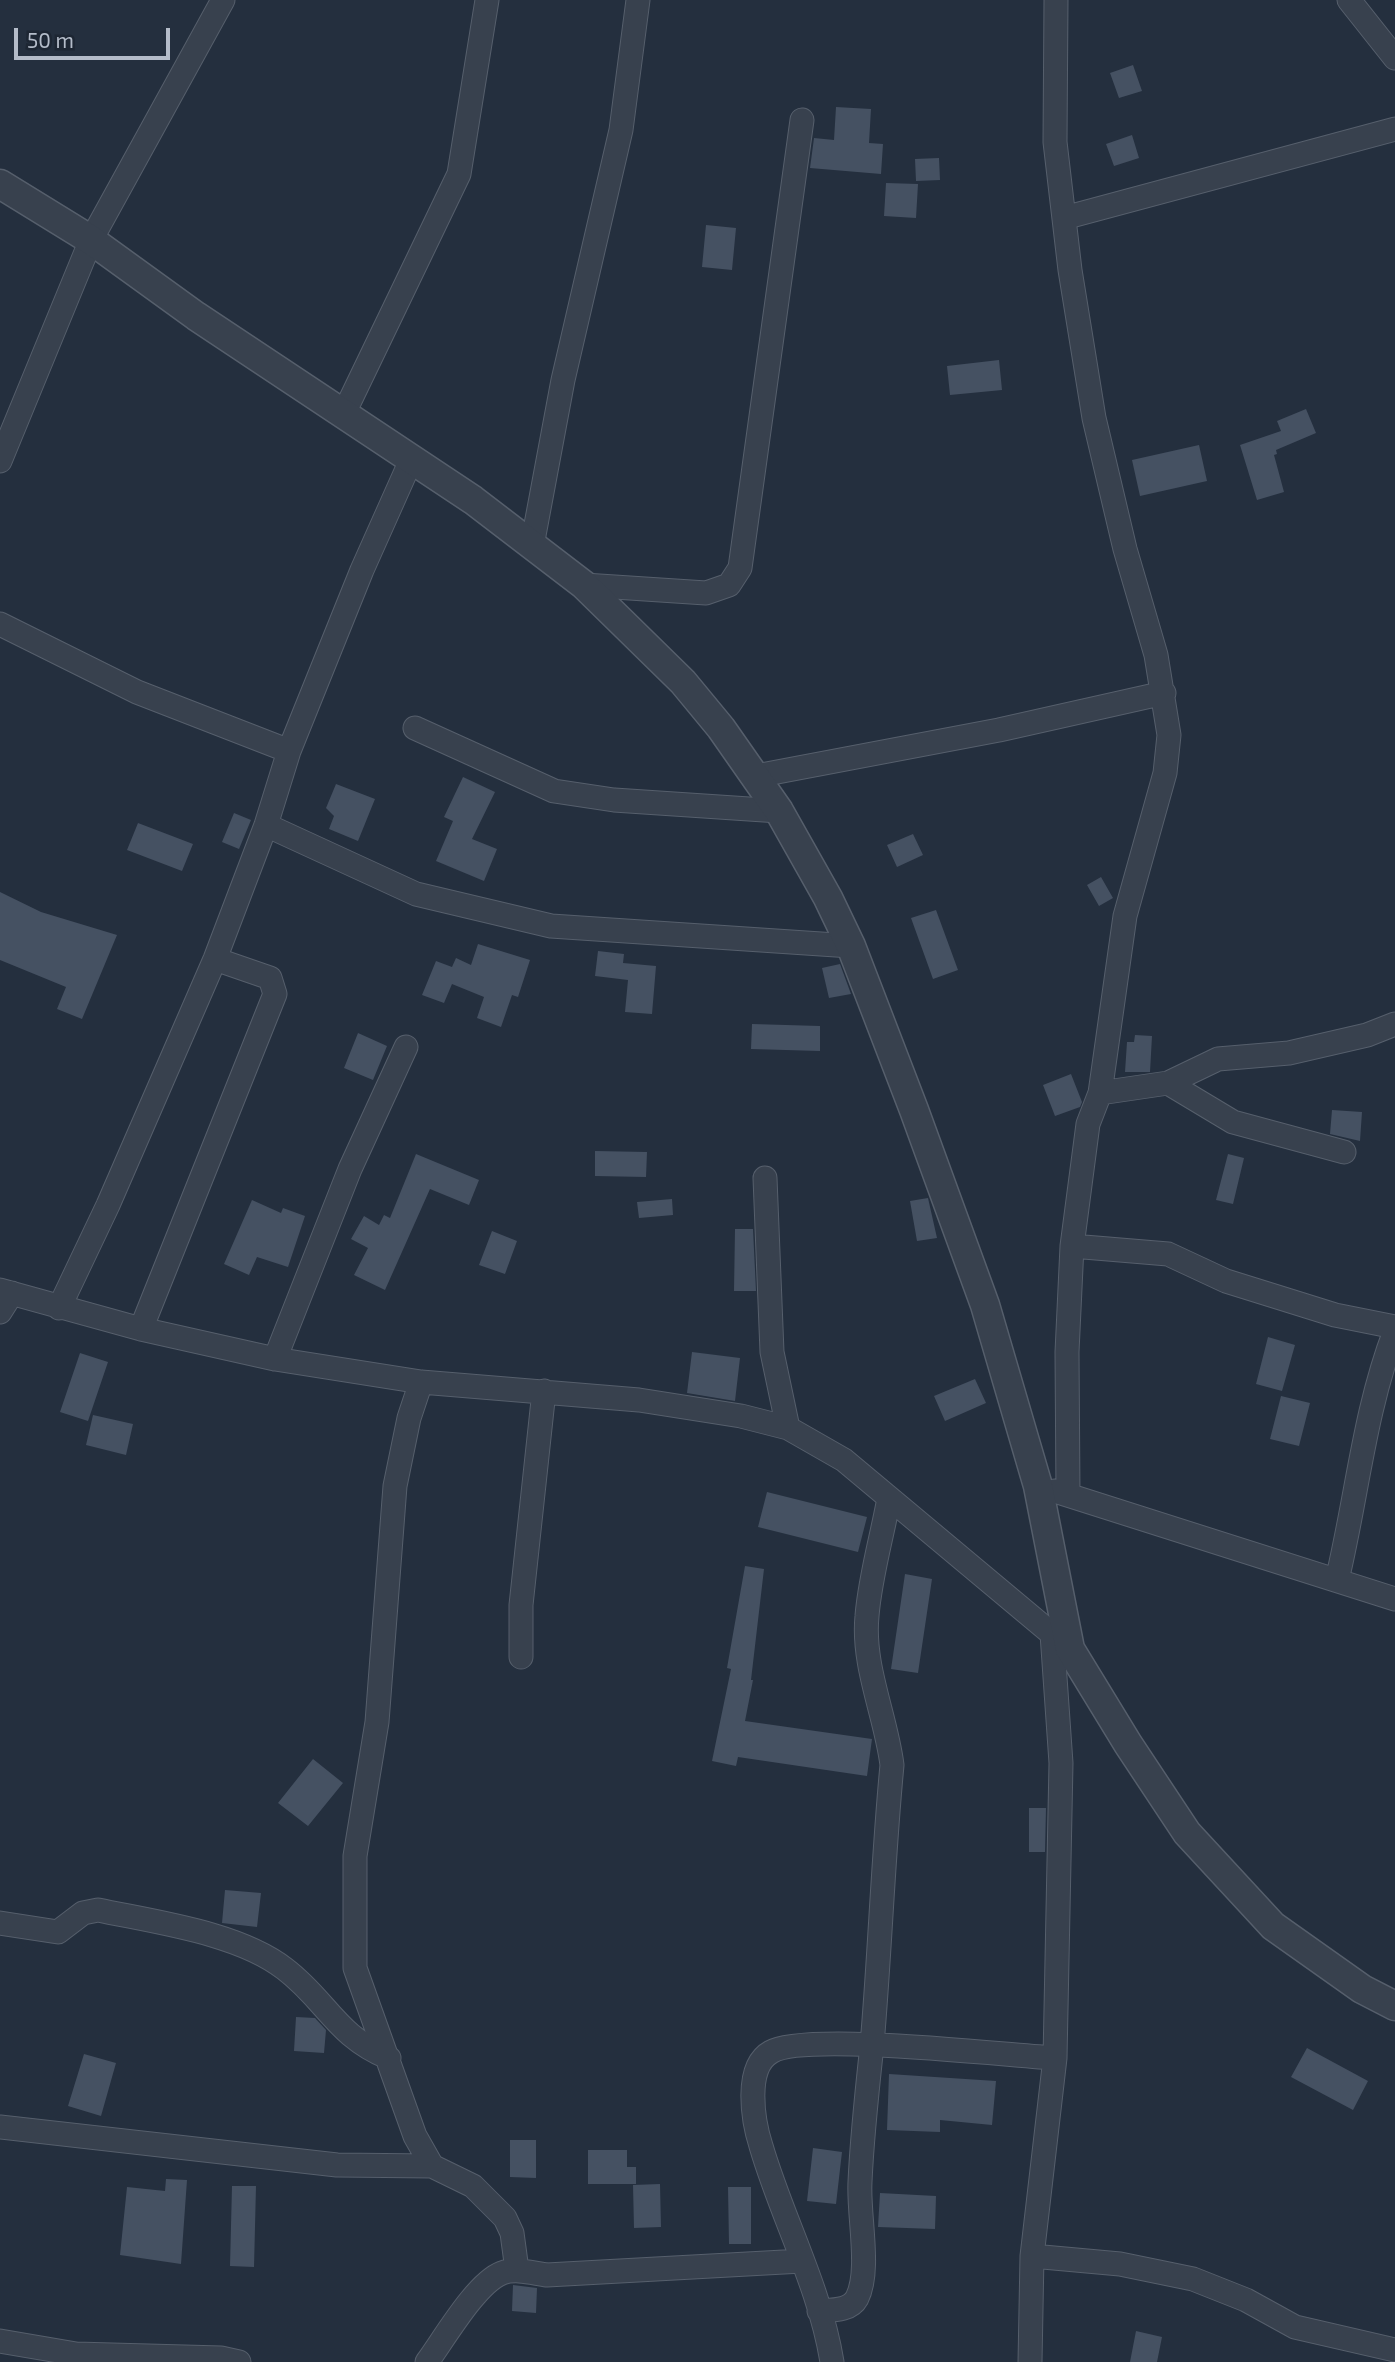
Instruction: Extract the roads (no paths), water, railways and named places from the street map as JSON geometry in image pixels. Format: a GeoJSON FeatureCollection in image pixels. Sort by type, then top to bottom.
{"type":"FeatureCollection","features":[{"type":"Feature","properties":{"kind":"street"},"geometry":{"type":"LineString","coordinates":[[0,461],[91,240],[223,0]]}},
{"type":"Feature","properties":{"kind":"street"},"geometry":{"type":"LineString","coordinates":[[344,413],[459,174],[487,0]]}},
{"type":"Feature","properties":{"kind":"street"},"geometry":{"type":"LineString","coordinates":[[532,546],[563,380],[621,130],[638,0]]}},
{"type":"Feature","properties":{"kind":"street"},"geometry":{"type":"LineString","coordinates":[[1056,0],[1055,142],[1094,418],[1125,549],[1164,693],[1170,735],[1165,773],[1125,916],[1100,1093],[1088,1124],[1072,1246],[1067,1352],[1068,1495]]}},
{"type":"Feature","properties":{"kind":"street"},"geometry":{"type":"LineString","coordinates":[[1349,0],[1395,58]]}},
{"type":"Feature","properties":{"kind":"street"},"geometry":{"type":"LineString","coordinates":[[584,585],[706,593],[729,585],[740,568],[802,120]]}},
{"type":"Feature","properties":{"kind":"street"},"geometry":{"type":"LineString","coordinates":[[1064,218],[1395,129]]}},
{"type":"Feature","properties":{"kind":"street"},"geometry":{"type":"LineString","coordinates":[[0,184],[91,240],[196,316],[412,458],[584,585],[683,682],[756,776],[828,898],[851,946],[985,1305],[1038,1486],[1061,1642],[1055,2058],[1032,2256],[1030,2362]]}},
{"type":"Feature","properties":{"kind":"street"},"geometry":{"type":"LineString","coordinates":[[59,1308],[108,1205],[215,959],[266,825],[289,751],[362,570],[412,458]]}},
{"type":"Feature","properties":{"kind":"street"},"geometry":{"type":"LineString","coordinates":[[0,624],[137,692],[289,751]]}},
{"type":"Feature","properties":{"kind":"street"},"geometry":{"type":"LineString","coordinates":[[756,776],[999,730],[1164,693]]}},
{"type":"Feature","properties":{"kind":"street"},"geometry":{"type":"LineString","coordinates":[[415,728],[554,791],[614,800],[779,811]]}},
{"type":"Feature","properties":{"kind":"street"},"geometry":{"type":"LineString","coordinates":[[266,825],[416,894],[551,926],[851,946]]}},
{"type":"Feature","properties":{"kind":"street"},"geometry":{"type":"LineString","coordinates":[[141,1329],[275,994],[270,978],[215,959]]}},
{"type":"Feature","properties":{"kind":"street"},"geometry":{"type":"LineString","coordinates":[[1100,1093],[1168,1083],[1218,1059],[1289,1053],[1367,1035],[1395,1024]]}},
{"type":"Feature","properties":{"kind":"street"},"geometry":{"type":"LineString","coordinates":[[275,1359],[350,1170],[407,1047]]}},
{"type":"Feature","properties":{"kind":"street"},"geometry":{"type":"LineString","coordinates":[[1168,1083],[1233,1122],[1344,1152]]}},
{"type":"Feature","properties":{"kind":"street"},"geometry":{"type":"LineString","coordinates":[[765,1178],[772,1352],[788,1428]]}},
{"type":"Feature","properties":{"kind":"street"},"geometry":{"type":"LineString","coordinates":[[1072,1246],[1168,1254],[1238,1285],[1335,1315],[1395,1329],[1365,1429],[1353,1511],[1337,1580]]}},
{"type":"Feature","properties":{"kind":"street"},"geometry":{"type":"LineString","coordinates":[[4,1298],[59,1308],[275,1359],[421,1382],[639,1400],[716,1412],[788,1428],[844,1460],[1061,1642],[1187,1833],[1273,1926],[1362,1989],[1395,2006]]}},
{"type":"Feature","properties":{"kind":"street"},"geometry":{"type":"LineString","coordinates":[[421,1382],[409,1418],[395,1486],[377,1722],[355,1856],[355,1968],[415,2136],[432,2166]]}},
{"type":"Feature","properties":{"kind":"street"},"geometry":{"type":"LineString","coordinates":[[521,1657],[520,1605],[544,1391]]}},
{"type":"Feature","properties":{"kind":"street"},"geometry":{"type":"LineString","coordinates":[[1038,1486],[1395,1599]]}},
{"type":"Feature","properties":{"kind":"street"},"geometry":{"type":"LineString","coordinates":[[819,2311],[848,2307],[856,2300],[861,2285],[862,2257],[858,2209],[864,2104],[872,2046],[892,1765],[888,1735],[869,1657],[867,1617],[889,1498]]}},
{"type":"Feature","properties":{"kind":"street"},"geometry":{"type":"LineString","coordinates":[[0,1923],[58,1932],[83,1913],[98,1910],[194,1930],[236,1944],[284,1968],[348,2036],[389,2058]]}},
{"type":"Feature","properties":{"kind":"street"},"geometry":{"type":"LineString","coordinates":[[832,2362],[819,2311],[760,2144],[753,2104],[757,2066],[770,2052],[793,2043],[1055,2058]]}},
{"type":"Feature","properties":{"kind":"street"},"geometry":{"type":"LineString","coordinates":[[0,2127],[337,2165],[432,2166],[473,2186],[505,2218],[512,2233],[517,2270]]}},
{"type":"Feature","properties":{"kind":"street"},"geometry":{"type":"LineString","coordinates":[[1032,2256],[1120,2264],[1193,2279],[1246,2300],[1295,2327],[1395,2350]]}},
{"type":"Feature","properties":{"kind":"street"},"geometry":{"type":"LineString","coordinates":[[427,2362],[490,2281],[502,2273],[517,2270],[547,2275],[802,2261]]}},
{"type":"Feature","properties":{"kind":"street"},"geometry":{"type":"LineString","coordinates":[[0,2341],[76,2354],[221,2358],[239,2362]]}}]}
